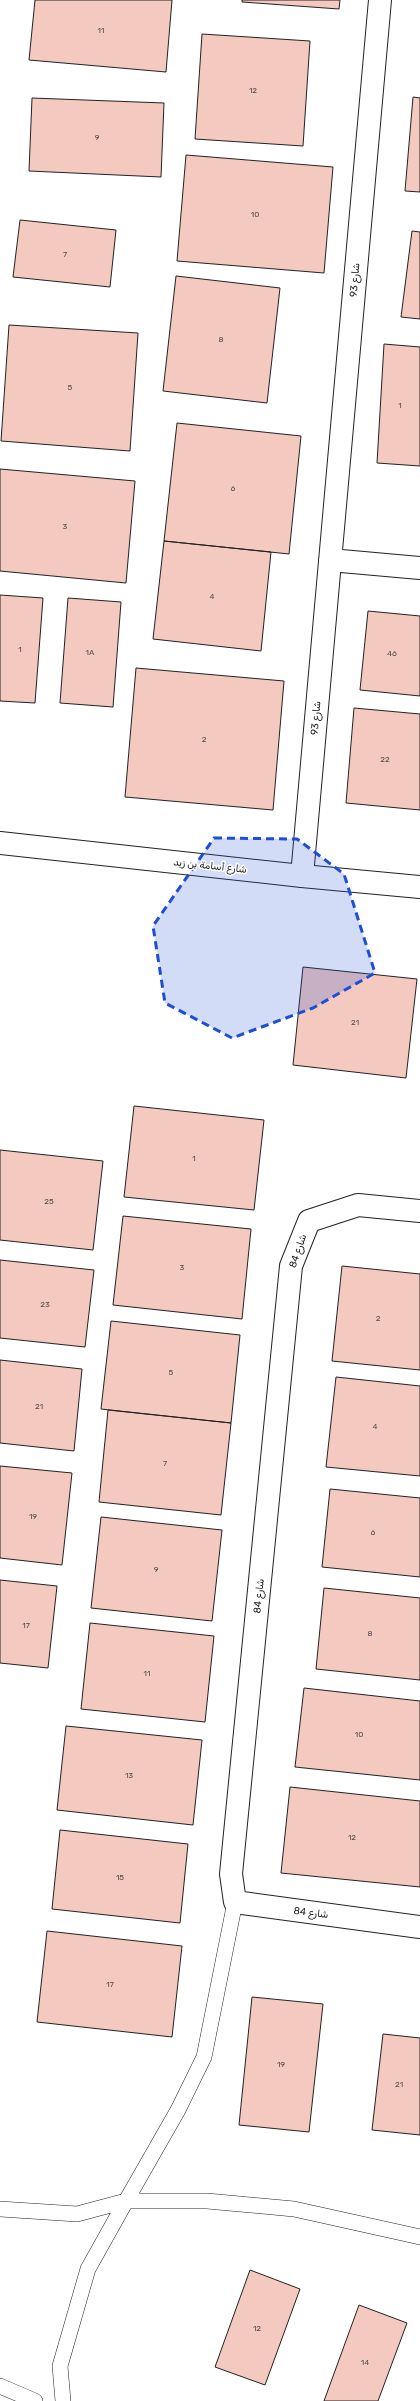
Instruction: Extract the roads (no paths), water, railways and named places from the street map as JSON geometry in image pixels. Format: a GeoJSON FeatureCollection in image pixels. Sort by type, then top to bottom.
{"type":"FeatureCollection","features":[{"type":"Feature","properties":{"kind":"street","name":"شارع 93"},"geometry":{"type":"LineString","coordinates":[[302,876],[380,0]]}},
{"type":"Feature","properties":{"kind":"street"},"geometry":{"type":"LineString","coordinates":[[330,560],[420,568]]}},
{"type":"Feature","properties":{"kind":"street","name":"شارع أسامة بن زيد"},"geometry":{"type":"LineString","coordinates":[[0,843],[302,876],[420,887]]}},
{"type":"Feature","properties":{"kind":"street","name":"شارع 84"},"geometry":{"type":"LineString","coordinates":[[420,1211],[358,1205],[309,1221],[292,1266],[232,1866],[235,1902],[420,1927]]}},
{"type":"Feature","properties":{"kind":"lane"},"geometry":{"type":"LineString","coordinates":[[63,2401],[60,2366],[88,2269],[178,2110],[204,2057],[235,1902]]}},
{"type":"Feature","properties":{"kind":"lane"},"geometry":{"type":"LineString","coordinates":[[0,2209],[77,2214],[126,2201],[207,2201],[294,2209],[420,2237]]}},
{"type":"Feature","properties":{"kind":"lane"},"geometry":{"type":"LineString","coordinates":[[0,2386],[35,2401]]}}]}
